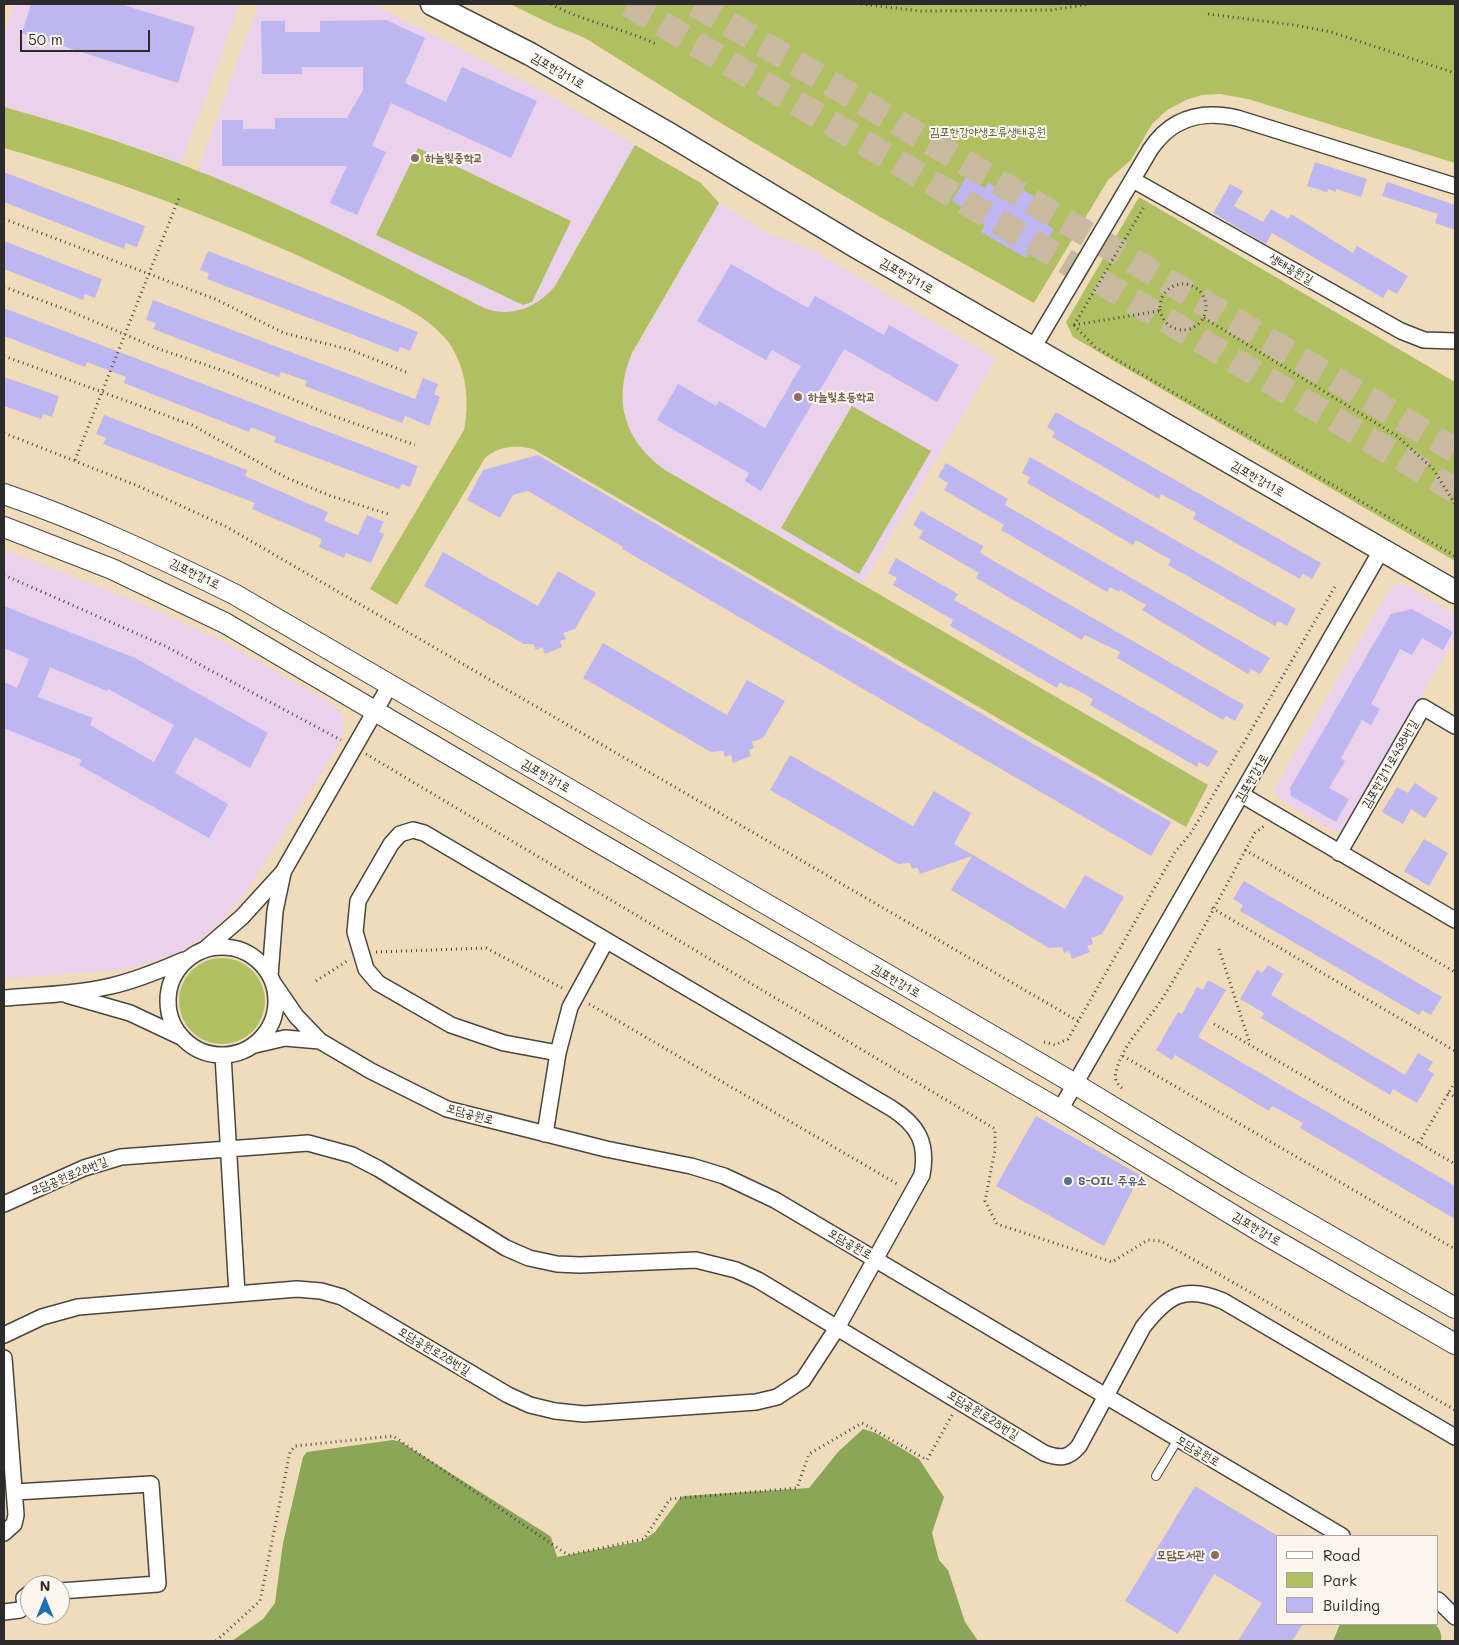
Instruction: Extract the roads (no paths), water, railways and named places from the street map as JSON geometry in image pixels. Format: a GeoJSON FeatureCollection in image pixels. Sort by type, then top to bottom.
{"type":"FeatureCollection","features":[{"type":"Feature","properties":{"kind":"main road","name":"김포한강11로"},"geometry":{"type":"LineString","coordinates":[[432,4],[530,54],[857,247],[1036,344]]}},
{"type":"Feature","properties":{"kind":"main road","name":"김포한강11로"},"geometry":{"type":"LineString","coordinates":[[446,4],[501,31],[592,83],[1036,344],[1248,474],[1382,548],[1455,592]]}},
{"type":"Feature","properties":{"kind":"street"},"geometry":{"type":"LineString","coordinates":[[1036,344],[1150,150],[1165,131],[1186,119],[1211,114],[1237,118],[1455,186]]}},
{"type":"Feature","properties":{"kind":"street","name":"생태공원길"},"geometry":{"type":"LineString","coordinates":[[1133,180],[1401,331],[1424,340],[1455,341]]}},
{"type":"Feature","properties":{"kind":"street","name":"김포한강1로"},"geometry":{"type":"LineString","coordinates":[[4,494],[97,530],[162,558],[234,594],[1075,1084],[1238,1183],[1455,1308]]}},
{"type":"Feature","properties":{"kind":"street","name":"김포한강1로"},"geometry":{"type":"LineString","coordinates":[[4,527],[96,562],[172,596],[225,623],[374,712],[1060,1110],[1261,1232],[1455,1344]]}},
{"type":"Feature","properties":{"kind":"street","name":"김포한강1로"},"geometry":{"type":"LineString","coordinates":[[1060,1110],[1382,548]]}},
{"type":"Feature","properties":{"kind":"street"},"geometry":{"type":"LineString","coordinates":[[4,998],[61,994],[110,986],[134,980],[205,950],[242,917],[283,872],[390,685]]}},
{"type":"Feature","properties":{"kind":"street","name":"김포한강11로438번길"},"geometry":{"type":"LineString","coordinates":[[1339,853],[1423,707],[1455,726]]}},
{"type":"Feature","properties":{"kind":"street"},"geometry":{"type":"LineString","coordinates":[[1242,795],[1455,920]]}},
{"type":"Feature","properties":{"kind":"street","name":"모담공원로28번길"},"geometry":{"type":"LineString","coordinates":[[4,1336],[61,1310],[297,1289],[321,1291],[342,1297],[508,1395],[547,1409],[584,1414],[756,1402],[777,1396],[803,1380],[837,1328],[922,1175],[925,1159],[917,1131],[907,1118],[424,832],[413,830],[400,834],[391,844],[358,901],[355,932],[366,969],[378,984],[451,1025],[504,1042],[558,1053]]}},
{"type":"Feature","properties":{"kind":"street"},"geometry":{"type":"LineString","coordinates":[[61,994],[130,1014],[182,1037],[194,1047],[208,1053],[223,1055],[238,1053],[253,1045],[266,1033],[274,1018],[277,1001],[272,980],[275,911],[283,872]]}},
{"type":"Feature","properties":{"kind":"street"},"geometry":{"type":"LineString","coordinates":[[545,1134],[558,1053],[574,995],[606,941]]}},
{"type":"Feature","properties":{"kind":"street"},"geometry":{"type":"LineString","coordinates":[[205,950],[222,947],[238,949],[254,957],[266,969],[296,1016],[320,1041]]}},
{"type":"Feature","properties":{"kind":"street"},"geometry":{"type":"LineString","coordinates":[[182,1037],[172,1022],[168,1005],[170,988],[177,971],[189,958]]}},
{"type":"Feature","properties":{"kind":"street"},"geometry":{"type":"LineString","coordinates":[[253,1045],[285,1038],[320,1041]]}},
{"type":"Feature","properties":{"kind":"street","name":"모담공원로"},"geometry":{"type":"LineString","coordinates":[[320,1041],[380,1075],[447,1109],[545,1134],[691,1166],[724,1176],[775,1200],[1340,1535]]}},
{"type":"Feature","properties":{"kind":"street"},"geometry":{"type":"LineString","coordinates":[[223,1055],[237,1294]]}},
{"type":"Feature","properties":{"kind":"street","name":"모담공원로28번길"},"geometry":{"type":"LineString","coordinates":[[4,1204],[84,1168],[120,1157],[228,1147],[308,1143],[329,1147],[352,1155],[379,1169],[506,1248],[529,1258],[557,1264],[580,1266],[688,1260],[716,1263],[758,1280],[1044,1453],[1058,1458],[1071,1456],[1079,1446],[1143,1327],[1156,1310],[1171,1298],[1188,1293],[1206,1294],[1223,1301],[1455,1437]]}},
{"type":"Feature","properties":{"kind":"street"},"geometry":{"type":"LineString","coordinates":[[4,1358],[16,1515],[14,1524],[4,1533]]}},
{"type":"Feature","properties":{"kind":"street"},"geometry":{"type":"LineString","coordinates":[[15,1492],[151,1484],[158,1584],[70,1590]]}},
{"type":"Feature","properties":{"kind":"street"},"geometry":{"type":"LineString","coordinates":[[1439,1601],[1455,1616]]}},
{"type":"Feature","properties":{"kind":"street"},"geometry":{"type":"LineString","coordinates":[[4,1612],[20,1610]]}},
{"type":"Feature","properties":{"kind":"lane"},"geometry":{"type":"LineString","coordinates":[[1156,1476],[1178,1439]]}},
{"type":"Feature","properties":{"kind":"tunnel"},"geometry":{"type":"LineString","coordinates":[[628,4],[1455,490]]}},
{"type":"Feature","properties":{"kind":"tunnel"},"geometry":{"type":"LineString","coordinates":[[695,4],[1455,450]]}},
{"type":"Feature","properties":{"kind":"place","name":"하늘빛중학교"},"geometry":{"type":"Point","coordinates":[415,158]}},
{"type":"Feature","properties":{"kind":"place","name":"하늘빛초등학교"},"geometry":{"type":"Point","coordinates":[798,397]}},
{"type":"Feature","properties":{"kind":"place","name":"S-OIL 주유소"},"geometry":{"type":"Point","coordinates":[1068,1181]}},
{"type":"Feature","properties":{"kind":"place","name":"모담도서관"},"geometry":{"type":"Point","coordinates":[1215,1555]}},
{"type":"Feature","properties":{"kind":"park label","name":"김포한강야생조류생태공원"},"geometry":{"type":"Point","coordinates":[988,132]}}]}
